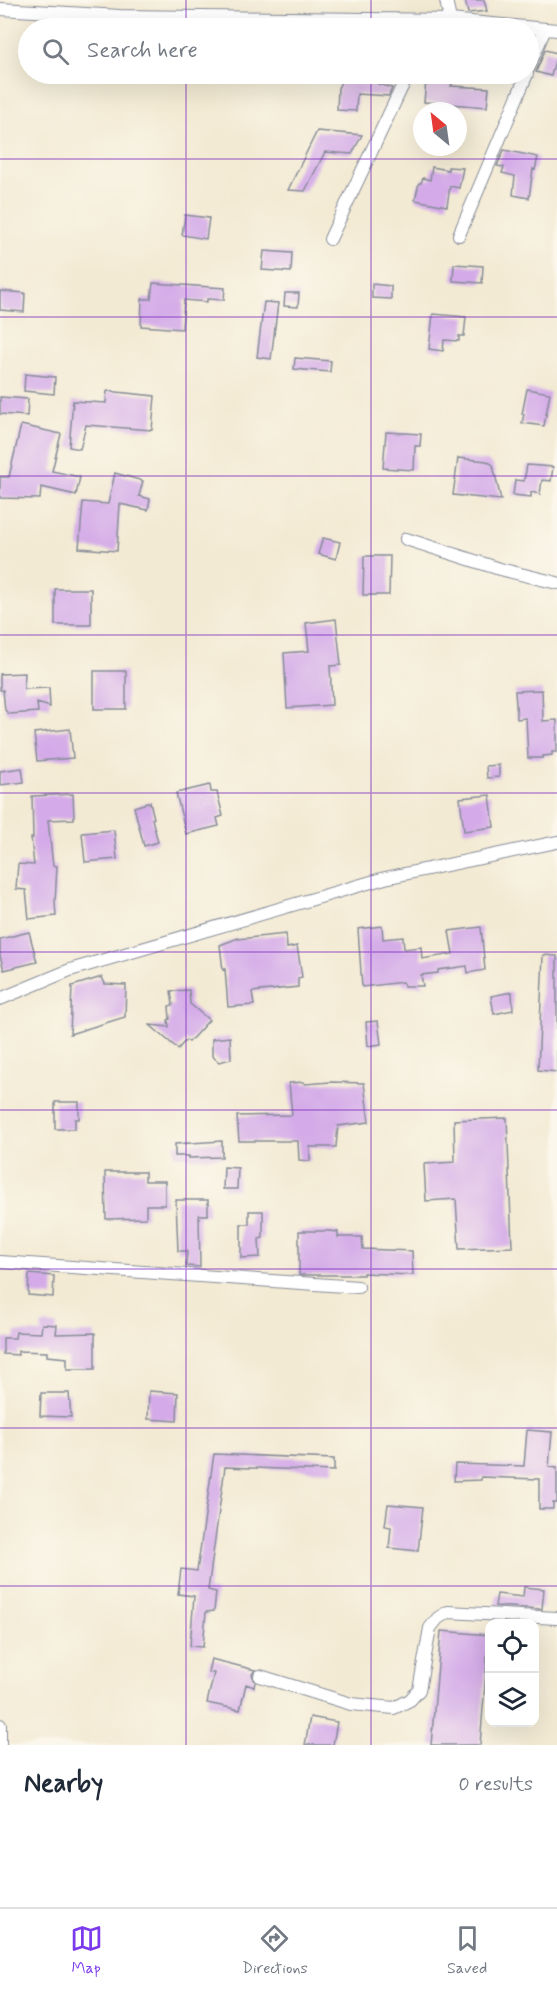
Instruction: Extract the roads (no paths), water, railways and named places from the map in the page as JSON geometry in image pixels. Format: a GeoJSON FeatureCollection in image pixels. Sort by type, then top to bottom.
{"type":"FeatureCollection","features":[{"type":"Feature","properties":{"kind":"street"},"geometry":{"type":"LineString","coordinates":[[446,0],[450,18]]}},
{"type":"Feature","properties":{"kind":"street"},"geometry":{"type":"LineString","coordinates":[[0,9],[198,18]]}},
{"type":"Feature","properties":{"kind":"street"},"geometry":{"type":"LineString","coordinates":[[539,50],[551,29]]}},
{"type":"Feature","properties":{"kind":"street"},"geometry":{"type":"LineString","coordinates":[[330,239],[403,84]]}},
{"type":"Feature","properties":{"kind":"street"},"geometry":{"type":"LineString","coordinates":[[459,235],[523,84]]}},
{"type":"Feature","properties":{"kind":"street"},"geometry":{"type":"LineString","coordinates":[[406,539],[500,569],[557,583]]}},
{"type":"Feature","properties":{"kind":"street"},"geometry":{"type":"LineString","coordinates":[[0,999],[70,970],[374,882],[557,842]]}},
{"type":"Feature","properties":{"kind":"street"},"geometry":{"type":"LineString","coordinates":[[0,1262],[358,1287]]}},
{"type":"Feature","properties":{"kind":"street"},"geometry":{"type":"LineString","coordinates":[[260,1676],[351,1704],[394,1708],[410,1700],[419,1690],[430,1628],[438,1618],[448,1612],[557,1618]]}},
{"type":"Feature","properties":{"kind":"street"},"geometry":{"type":"LineString","coordinates":[[0,1725],[0,1745]]}}]}
